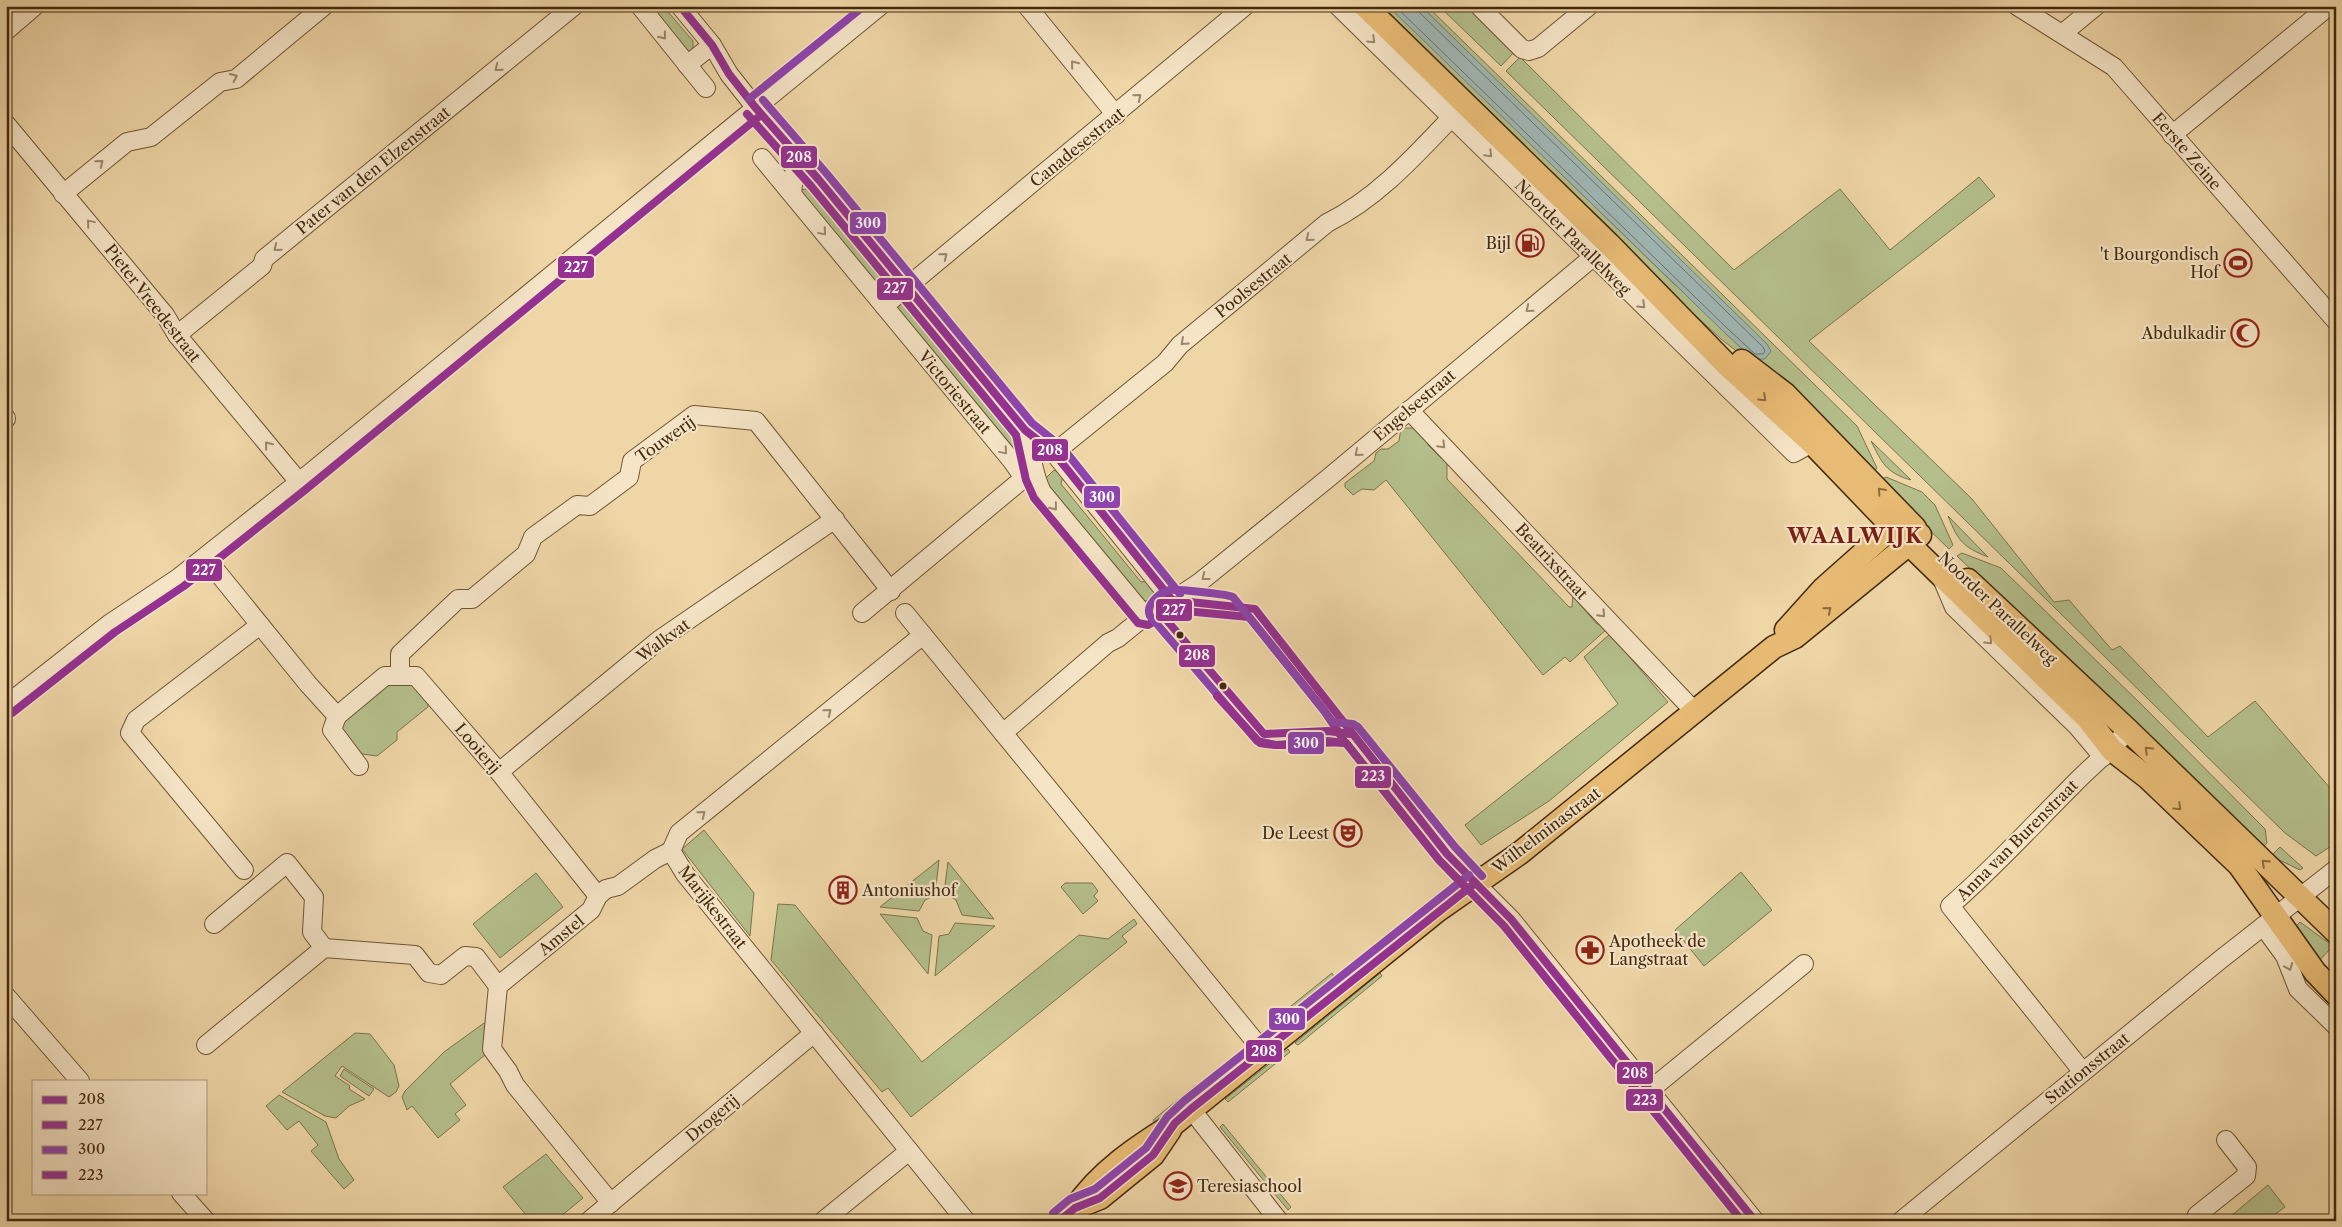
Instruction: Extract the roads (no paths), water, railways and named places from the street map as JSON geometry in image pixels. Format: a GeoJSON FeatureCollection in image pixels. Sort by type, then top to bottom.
{"type":"FeatureCollection","features":[{"type":"Feature","properties":{"kind":"main road","name":"Noorder Parallelweg"},"geometry":{"type":"LineString","coordinates":[[1365,6],[1692,327],[1728,366],[1915,539],[1941,575],[2088,719],[2108,753],[2148,778],[2239,865],[2268,922],[2336,994]]}},
{"type":"Feature","properties":{"kind":"main road","name":"Noorder Parallelweg"},"geometry":{"type":"LineString","coordinates":[[1692,327],[1785,394],[1898,522]]}},
{"type":"Feature","properties":{"kind":"main road","name":"Wilhelminastraat"},"geometry":{"type":"LineString","coordinates":[[1774,647],[1787,629],[1824,588],[1898,522]]}},
{"type":"Feature","properties":{"kind":"main road","name":"Noorder Parallelweg"},"geometry":{"type":"LineString","coordinates":[[1915,539],[1946,560],[2128,730],[2336,932]]}},
{"type":"Feature","properties":{"kind":"main road","name":"Wilhelminastraat"},"geometry":{"type":"LineString","coordinates":[[1067,1214],[1100,1198],[1153,1155],[1183,1116],[1263,1051],[1476,882],[1520,853],[1774,647],[1795,637],[1915,539]]}},
{"type":"Feature","properties":{"kind":"street"},"geometry":{"type":"LineString","coordinates":[[6,31],[35,6]]}},
{"type":"Feature","properties":{"kind":"street"},"geometry":{"type":"LineString","coordinates":[[62,194],[127,142],[151,137],[220,82],[236,79],[324,6]]}},
{"type":"Feature","properties":{"kind":"street","name":"Pater van den Elzenstraat"},"geometry":{"type":"LineString","coordinates":[[177,335],[262,266],[264,258],[574,6]]}},
{"type":"Feature","properties":{"kind":"street"},"geometry":{"type":"LineString","coordinates":[[640,6],[706,88]]}},
{"type":"Feature","properties":{"kind":"street","name":"Victoriestraat"},"geometry":{"type":"LineString","coordinates":[[680,6],[712,46],[729,74],[755,107],[824,186],[1025,430],[1054,453],[1172,600]]}},
{"type":"Feature","properties":{"kind":"street"},"geometry":{"type":"LineString","coordinates":[[6,705],[109,624],[205,557],[299,482],[880,6]]}},
{"type":"Feature","properties":{"kind":"street"},"geometry":{"type":"LineString","coordinates":[[1027,6],[1116,115]]}},
{"type":"Feature","properties":{"kind":"street","name":"Canadesestraat"},"geometry":{"type":"LineString","coordinates":[[907,287],[1245,6]]}},
{"type":"Feature","properties":{"kind":"street","name":"Noorder Parallelweg"},"geometry":{"type":"LineString","coordinates":[[1338,6],[1794,453],[1812,443]]}},
{"type":"Feature","properties":{"kind":"street"},"geometry":{"type":"LineString","coordinates":[[1479,6],[1522,48],[1530,51],[1538,48],[1589,6]]}},
{"type":"Feature","properties":{"kind":"street","name":"Eerste Zeine"},"geometry":{"type":"LineString","coordinates":[[2017,6],[2114,67],[2335,320]]}},
{"type":"Feature","properties":{"kind":"street"},"geometry":{"type":"LineString","coordinates":[[2062,34],[2096,6]]}},
{"type":"Feature","properties":{"kind":"street"},"geometry":{"type":"LineString","coordinates":[[2172,134],[2329,6]]}},
{"type":"Feature","properties":{"kind":"street"},"geometry":{"type":"LineString","coordinates":[[687,65],[712,46]]}},
{"type":"Feature","properties":{"kind":"street","name":"Poolsestraat"},"geometry":{"type":"LineString","coordinates":[[1054,453],[1165,363],[1180,345],[1327,223],[1350,212],[1408,164],[1452,118]]}},
{"type":"Feature","properties":{"kind":"street","name":"Pieter Vreedestraat"},"geometry":{"type":"LineString","coordinates":[[6,124],[62,194],[85,218],[165,315],[177,335],[299,482]]}},
{"type":"Feature","properties":{"kind":"street"},"geometry":{"type":"LineString","coordinates":[[792,194],[796,155]]}},
{"type":"Feature","properties":{"kind":"street","name":"Victoriestraat"},"geometry":{"type":"LineString","coordinates":[[762,158],[1012,461],[1042,492],[1145,616]]}},
{"type":"Feature","properties":{"kind":"street","name":"Engelsestraat"},"geometry":{"type":"LineString","coordinates":[[1003,734],[1101,649],[1145,616],[1200,582],[1593,257]]}},
{"type":"Feature","properties":{"kind":"street"},"geometry":{"type":"LineString","coordinates":[[884,306],[907,287]]}},
{"type":"Feature","properties":{"kind":"street","name":"Beatrixstraat"},"geometry":{"type":"LineString","coordinates":[[1409,410],[1695,712]]}},
{"type":"Feature","properties":{"kind":"street","name":"Touwerij"},"geometry":{"type":"LineString","coordinates":[[400,674],[400,654],[458,599],[472,599],[526,554],[533,537],[577,505],[590,506],[629,477],[632,461],[694,415],[756,421],[891,591]]}},
{"type":"Feature","properties":{"kind":"street","name":"Victoriestraat"},"geometry":{"type":"LineString","coordinates":[[1025,430],[1032,452],[1029,478]]}},
{"type":"Feature","properties":{"kind":"street"},"geometry":{"type":"LineString","coordinates":[[862,613],[1029,478]]}},
{"type":"Feature","properties":{"kind":"street","name":"Walkvat"},"geometry":{"type":"LineString","coordinates":[[499,772],[659,640],[835,519]]}},
{"type":"Feature","properties":{"kind":"street"},"geometry":{"type":"LineString","coordinates":[[205,557],[336,716]]}},
{"type":"Feature","properties":{"kind":"street"},"geometry":{"type":"LineString","coordinates":[[905,613],[1263,1051]]}},
{"type":"Feature","properties":{"kind":"street"},"geometry":{"type":"LineString","coordinates":[[244,870],[130,733],[136,720],[260,625]]}},
{"type":"Feature","properties":{"kind":"street","name":"Marijkestraat"},"geometry":{"type":"LineString","coordinates":[[923,635],[679,833],[671,850],[685,874],[966,1221]]}},
{"type":"Feature","properties":{"kind":"street"},"geometry":{"type":"LineString","coordinates":[[359,766],[332,730],[336,716],[385,676],[400,674]]}},
{"type":"Feature","properties":{"kind":"street","name":"Looierij"},"geometry":{"type":"LineString","coordinates":[[400,674],[416,676],[499,772],[598,896]]}},
{"type":"Feature","properties":{"kind":"street","name":"Anna van Burenstraat"},"geometry":{"type":"LineString","coordinates":[[2083,1072],[1950,906],[1976,884],[2090,767],[2108,753],[2128,730]]}},
{"type":"Feature","properties":{"kind":"street","name":"Amstel"},"geometry":{"type":"LineString","coordinates":[[498,986],[591,910],[598,896],[606,890],[618,886],[655,859],[671,850]]}},
{"type":"Feature","properties":{"kind":"street"},"geometry":{"type":"LineString","coordinates":[[214,924],[287,863],[314,896],[312,932],[324,948]]}},
{"type":"Feature","properties":{"kind":"street","name":"Stationsstraat"},"geometry":{"type":"LineString","coordinates":[[1901,1221],[2336,868]]}},
{"type":"Feature","properties":{"kind":"street"},"geometry":{"type":"LineString","coordinates":[[1476,882],[1512,920],[1755,1221]]}},
{"type":"Feature","properties":{"kind":"street"},"geometry":{"type":"LineString","coordinates":[[2268,922],[2285,956],[2298,989],[2336,1026]]}},
{"type":"Feature","properties":{"kind":"street"},"geometry":{"type":"LineString","coordinates":[[206,1045],[324,948],[414,955],[429,973],[441,975],[465,956],[476,957],[498,986],[492,1049],[508,1071],[515,1086],[611,1202]]}},
{"type":"Feature","properties":{"kind":"street"},"geometry":{"type":"LineString","coordinates":[[1650,1090],[1804,964]]}},
{"type":"Feature","properties":{"kind":"street"},"geometry":{"type":"LineString","coordinates":[[6,996],[79,1080]]}},
{"type":"Feature","properties":{"kind":"street","name":"Drogerij"},"geometry":{"type":"LineString","coordinates":[[589,1221],[814,1033]]}},
{"type":"Feature","properties":{"kind":"street"},"geometry":{"type":"LineString","coordinates":[[1183,1116],[1280,1221]]}},
{"type":"Feature","properties":{"kind":"street"},"geometry":{"type":"LineString","coordinates":[[2195,1221],[2197,1215],[2246,1176],[2247,1167],[2226,1140]]}},
{"type":"Feature","properties":{"kind":"street"},"geometry":{"type":"LineString","coordinates":[[823,1221],[909,1151]]}},
{"type":"Feature","properties":{"kind":"street"},"geometry":{"type":"LineString","coordinates":[[182,1194],[206,1221]]}},
{"type":"Feature","properties":{"kind":"water"},"geometry":{"type":"Polygon","coordinates":[[[1388,6],[1421,6],[1767,344],[1771,351],[1765,359],[1753,359],[1726,334],[1388,6]]]}},
{"type":"Feature","properties":{"kind":"place","name":"Bijl"},"geometry":{"type":"Point","coordinates":[1530,243]}},
{"type":"Feature","properties":{"kind":"place","name":"'t Bourgondisch Hof"},"geometry":{"type":"Point","coordinates":[2238,263]}},
{"type":"Feature","properties":{"kind":"place","name":"Abdulkadir"},"geometry":{"type":"Point","coordinates":[2245,333]}},
{"type":"Feature","properties":{"kind":"place","name":"De Leest"},"geometry":{"type":"Point","coordinates":[1348,833]}},
{"type":"Feature","properties":{"kind":"place","name":"Antoniushof"},"geometry":{"type":"Point","coordinates":[843,890]}},
{"type":"Feature","properties":{"kind":"place","name":"Apotheek de Langstraat"},"geometry":{"type":"Point","coordinates":[1590,950]}},
{"type":"Feature","properties":{"kind":"place","name":"Teresiaschool"},"geometry":{"type":"Point","coordinates":[1178,1186]}},
{"type":"Feature","properties":{"kind":"district","name":"WAALWIJK"},"geometry":{"type":"Point","coordinates":[1855,536]}}]}
